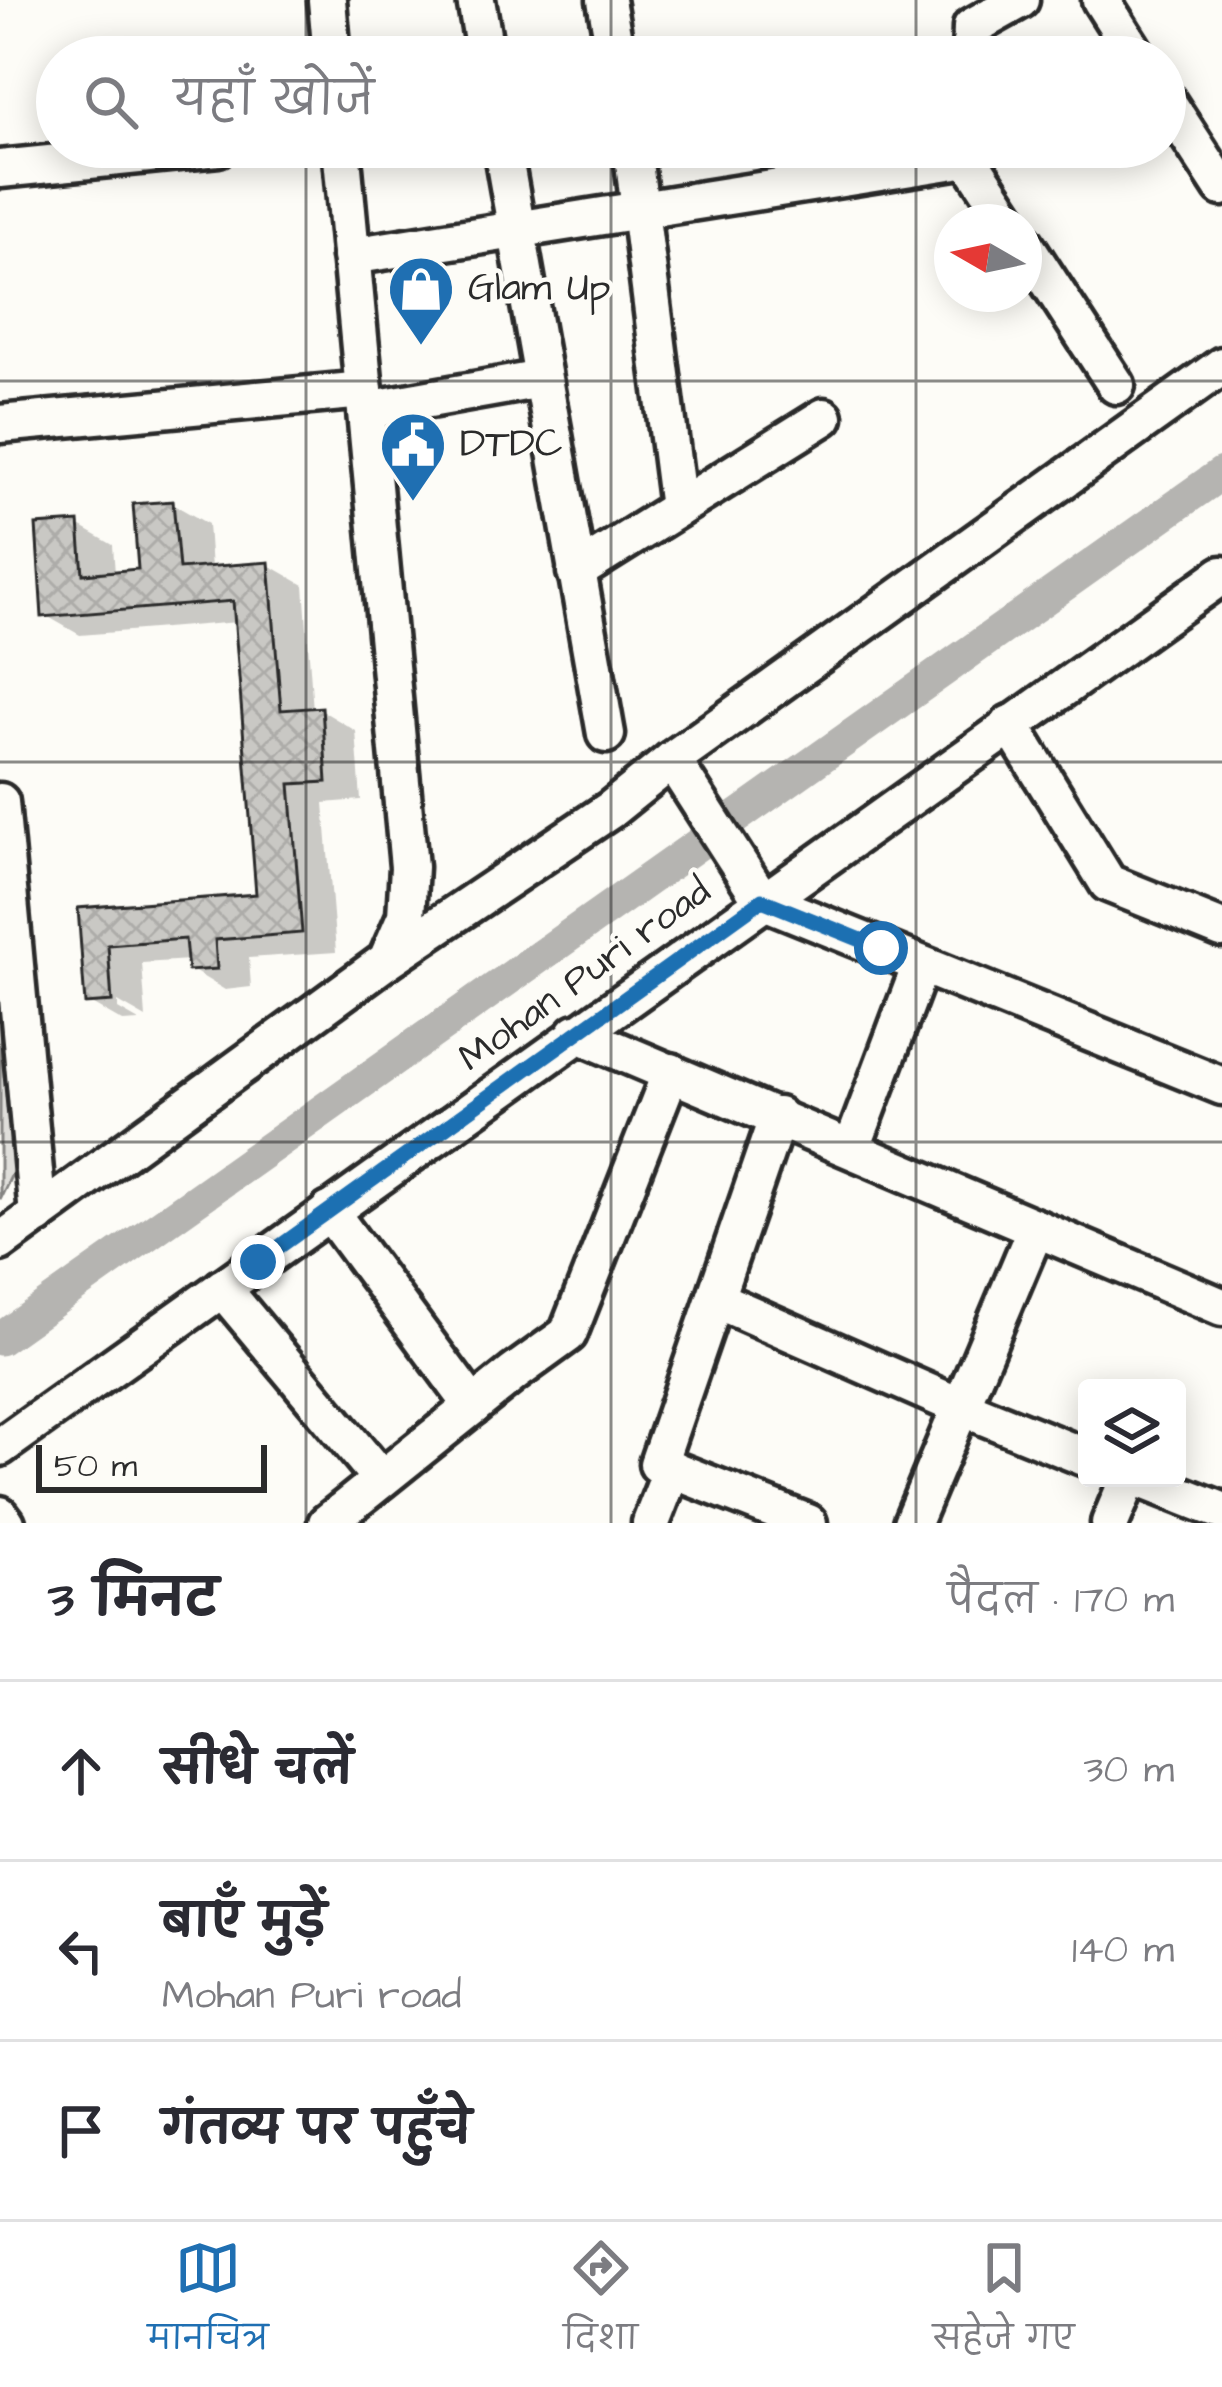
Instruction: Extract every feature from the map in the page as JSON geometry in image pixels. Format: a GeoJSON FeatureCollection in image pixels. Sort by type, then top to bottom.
{"type":"FeatureCollection","features":[{"type":"Feature","properties":{"kind":"street"},"geometry":{"type":"LineString","coordinates":[[327,0],[330,36]]}},
{"type":"Feature","properties":{"kind":"street"},"geometry":{"type":"LineString","coordinates":[[476,0],[482,36]]}},
{"type":"Feature","properties":{"kind":"street"},"geometry":{"type":"LineString","coordinates":[[606,0],[612,36]]}},
{"type":"Feature","properties":{"kind":"street"},"geometry":{"type":"LineString","coordinates":[[972,36],[972,27],[1020,0]]}},
{"type":"Feature","properties":{"kind":"street"},"geometry":{"type":"LineString","coordinates":[[1100,0],[1118,36]]}},
{"type":"Feature","properties":{"kind":"street"},"geometry":{"type":"LineString","coordinates":[[1186,131],[1222,187]]}},
{"type":"Feature","properties":{"kind":"street"},"geometry":{"type":"LineString","coordinates":[[0,169],[36,165]]}},
{"type":"Feature","properties":{"kind":"street"},"geometry":{"type":"LineString","coordinates":[[343,168],[409,867],[406,916],[387,960]]}},
{"type":"Feature","properties":{"kind":"street"},"geometry":{"type":"LineString","coordinates":[[506,168],[605,734]]}},
{"type":"Feature","properties":{"kind":"street"},"geometry":{"type":"LineString","coordinates":[[635,168],[678,508]]}},
{"type":"Feature","properties":{"kind":"street"},"geometry":{"type":"LineString","coordinates":[[351,256],[873,168]]}},
{"type":"Feature","properties":{"kind":"street"},"geometry":{"type":"LineString","coordinates":[[983,168],[1001,204]]}},
{"type":"Feature","properties":{"kind":"street"},"geometry":{"type":"LineString","coordinates":[[1042,271],[1116,386]]}},
{"type":"Feature","properties":{"kind":"street"},"geometry":{"type":"LineString","coordinates":[[0,1242],[387,960],[610,810],[671,760],[1222,367]]}},
{"type":"Feature","properties":{"kind":"street"},"geometry":{"type":"LineString","coordinates":[[0,424],[365,400],[542,379]]}},
{"type":"Feature","properties":{"kind":"street"},"geometry":{"type":"LineString","coordinates":[[576,572],[824,417]]}},
{"type":"Feature","properties":{"kind":"street","name":"Mohan Puri road"},"geometry":{"type":"LineString","coordinates":[[0,1448],[1222,574]]}},
{"type":"Feature","properties":{"kind":"street"},"geometry":{"type":"LineString","coordinates":[[1010,724],[1108,883],[1222,929]]}},
{"type":"Feature","properties":{"kind":"street"},"geometry":{"type":"LineString","coordinates":[[671,760],[762,900],[1222,1086]]}},
{"type":"Feature","properties":{"kind":"street"},"geometry":{"type":"LineString","coordinates":[[0,802],[38,1215]]}},
{"type":"Feature","properties":{"kind":"street"},"geometry":{"type":"LineString","coordinates":[[852,1148],[920,964]]}},
{"type":"Feature","properties":{"kind":"street"},"geometry":{"type":"LineString","coordinates":[[576,1033],[1222,1307]]}},
{"type":"Feature","properties":{"kind":"street"},"geometry":{"type":"LineString","coordinates":[[327,1523],[374,1500],[473,1406],[568,1334],[671,1072]]}},
{"type":"Feature","properties":{"kind":"street"},"geometry":{"type":"LineString","coordinates":[[778,1115],[658,1464],[808,1523]]}},
{"type":"Feature","properties":{"kind":"street"},"geometry":{"type":"LineString","coordinates":[[329,1211],[473,1406]]}},
{"type":"Feature","properties":{"kind":"street"},"geometry":{"type":"LineString","coordinates":[[912,1523],[1036,1228]]}},
{"type":"Feature","properties":{"kind":"street"},"geometry":{"type":"LineString","coordinates":[[222,1288],[374,1500]]}},
{"type":"Feature","properties":{"kind":"street"},"geometry":{"type":"LineString","coordinates":[[715,1299],[1078,1454]]}},
{"type":"Feature","properties":{"kind":"street"},"geometry":{"type":"LineString","coordinates":[[651,1523],[672,1469]]}},
{"type":"Feature","properties":{"kind":"street"},"geometry":{"type":"LineString","coordinates":[[1110,1523],[1129,1487]]}},
{"type":"Feature","properties":{"kind":"street"},"geometry":{"type":"LineString","coordinates":[[1158,1487],[1222,1511]]}},
{"type":"Feature","properties":{"kind":"street"},"geometry":{"type":"LineString","coordinates":[[0,1515],[7,1523]]}},
{"type":"Feature","properties":{"kind":"shaded area"},"geometry":{"type":"Polygon","coordinates":[[[0,1002],[15,1168],[0,1199],[0,1002]]]}},
{"type":"Feature","properties":{"kind":"building"},"geometry":{"type":"Polygon","coordinates":[[[173,501],[179,569],[269,562],[281,710],[322,707],[327,782],[290,784],[302,933],[215,940],[217,969],[188,971],[185,939],[108,945],[112,1002],[85,1004],[78,908],[256,894],[233,601],[42,617],[36,525],[79,522],[83,574],[138,569],[133,504],[173,501]]]}},
{"type":"Feature","properties":{"kind":"waterway"},"geometry":{"type":"LineString","coordinates":[[0,1339],[1222,473]]}},
{"type":"Feature","properties":{"kind":"place","name":"Glam Up"},"geometry":{"type":"Point","coordinates":[421,348]}},
{"type":"Feature","properties":{"kind":"place","name":"DTDC"},"geometry":{"type":"Point","coordinates":[413,504]}},
{"type":"Feature","properties":{"kind":"route"},"geometry":{"type":"LineString","coordinates":[[258,1262],[762,900],[881,948]]}}]}
